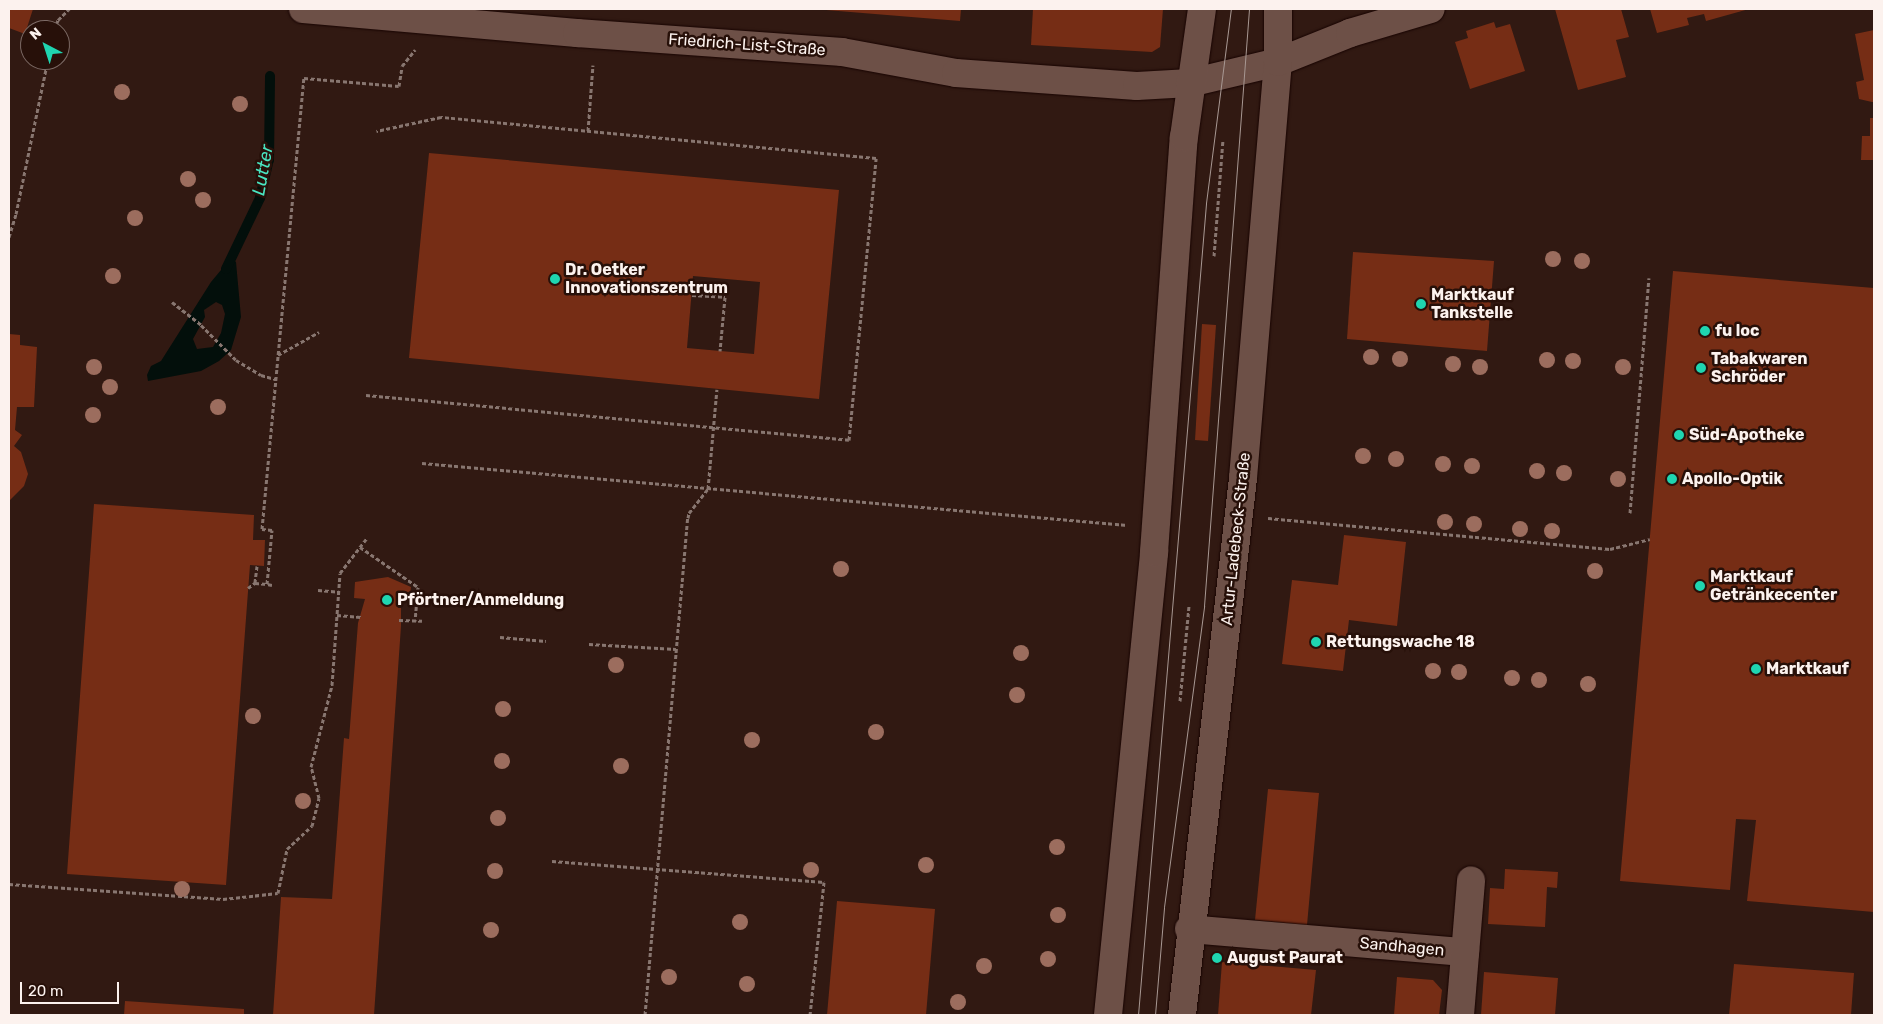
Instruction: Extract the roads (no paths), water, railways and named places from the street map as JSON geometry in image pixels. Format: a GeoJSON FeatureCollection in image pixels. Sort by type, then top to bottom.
{"type":"FeatureCollection","features":[{"type":"Feature","properties":{"kind":"street","name":"Friedrich-List-Straße"},"geometry":{"type":"LineString","coordinates":[[303,9],[596,35],[842,52],[956,73],[1137,86],[1190,83]]}},
{"type":"Feature","properties":{"kind":"street"},"geometry":{"type":"LineString","coordinates":[[1108,1015],[1154,552],[1190,83],[1202,9]]}},
{"type":"Feature","properties":{"kind":"street","name":"Artur-Ladebeck-Straße"},"geometry":{"type":"LineString","coordinates":[[1182,1015],[1189,929],[1243,478],[1278,62],[1278,9]]}},
{"type":"Feature","properties":{"kind":"street"},"geometry":{"type":"LineString","coordinates":[[1190,83],[1278,62],[1350,33],[1431,9]]}},
{"type":"Feature","properties":{"kind":"street","name":"Sandhagen"},"geometry":{"type":"LineString","coordinates":[[1460,1015],[1470,880]]}},
{"type":"Feature","properties":{"kind":"street","name":"Sandhagen"},"geometry":{"type":"LineString","coordinates":[[1189,929],[1465,952]]}},
{"type":"Feature","properties":{"kind":"waterway","name":"Lutter"},"geometry":{"type":"LineString","coordinates":[[226,269],[260,198],[269,160],[270,76]]}},
{"type":"Feature","properties":{"kind":"tram line"},"geometry":{"type":"LineString","coordinates":[[1138,1015],[1206,203],[1231,9]]}},
{"type":"Feature","properties":{"kind":"tram line"},"geometry":{"type":"LineString","coordinates":[[1155,1015],[1164,907],[1204,606],[1249,9]]}},
{"type":"Feature","properties":{"kind":"place","name":"Dr. Oetker Innovationszentrum"},"geometry":{"type":"Point","coordinates":[555,279]}},
{"type":"Feature","properties":{"kind":"place","name":"Marktkauf Tankstelle"},"geometry":{"type":"Point","coordinates":[1421,304]}},
{"type":"Feature","properties":{"kind":"place","name":"fu loc"},"geometry":{"type":"Point","coordinates":[1705,331]}},
{"type":"Feature","properties":{"kind":"place","name":"Tabakwaren Schröder"},"geometry":{"type":"Point","coordinates":[1701,368]}},
{"type":"Feature","properties":{"kind":"place","name":"Süd-Apotheke"},"geometry":{"type":"Point","coordinates":[1679,435]}},
{"type":"Feature","properties":{"kind":"place","name":"Apollo-Optik"},"geometry":{"type":"Point","coordinates":[1672,479]}},
{"type":"Feature","properties":{"kind":"place","name":"Marktkauf Getränkecenter"},"geometry":{"type":"Point","coordinates":[1700,586]}},
{"type":"Feature","properties":{"kind":"place","name":"Pförtner/Anmeldung"},"geometry":{"type":"Point","coordinates":[387,600]}},
{"type":"Feature","properties":{"kind":"place","name":"Rettungswache 18"},"geometry":{"type":"Point","coordinates":[1316,642]}},
{"type":"Feature","properties":{"kind":"place","name":"Marktkauf"},"geometry":{"type":"Point","coordinates":[1756,669]}},
{"type":"Feature","properties":{"kind":"place","name":"August Paurat"},"geometry":{"type":"Point","coordinates":[1217,958]}}]}
